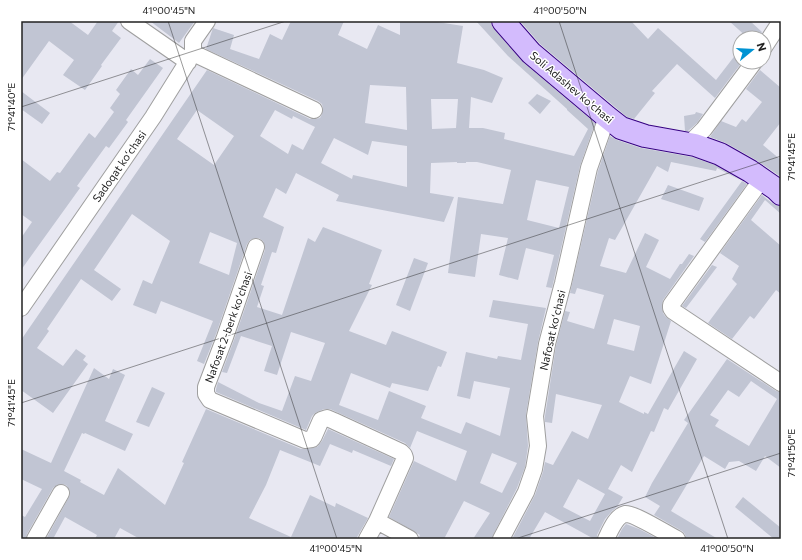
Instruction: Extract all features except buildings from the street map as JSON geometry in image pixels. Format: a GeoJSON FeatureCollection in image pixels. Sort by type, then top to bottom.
{"type":"FeatureCollection","features":[{"type":"Feature","properties":{"kind":"street"},"geometry":{"type":"LineString","coordinates":[[128,21],[191,57],[314,110]]}},
{"type":"Feature","properties":{"kind":"street","name":"Sadoqat koʻchasi"},"geometry":{"type":"LineString","coordinates":[[21,308],[153,117],[191,57],[193,41],[207,21]]}},
{"type":"Feature","properties":{"kind":"street","name":"Soli Adashev ko'chasi"},"geometry":{"type":"LineString","coordinates":[[503,21],[531,53],[607,118],[621,128],[645,136],[695,145],[720,154],[750,170],[781,194]]}},
{"type":"Feature","properties":{"kind":"street"},"geometry":{"type":"LineString","coordinates":[[772,35],[781,21]]}},
{"type":"Feature","properties":{"kind":"street"},"geometry":{"type":"LineString","coordinates":[[689,144],[704,129],[748,70]]}},
{"type":"Feature","properties":{"kind":"street","name":"Nafosat koʻchasi"},"geometry":{"type":"LineString","coordinates":[[501,539],[526,492],[534,469],[538,446],[535,416],[547,344],[563,283],[589,168],[607,118]]}},
{"type":"Feature","properties":{"kind":"street"},"geometry":{"type":"LineString","coordinates":[[762,179],[672,304],[671,308],[781,383]]}},
{"type":"Feature","properties":{"kind":"street","name":"Nafosat 2-berk koʻchasi"},"geometry":{"type":"LineString","coordinates":[[256,247],[206,387],[206,394],[210,400],[305,440],[312,439],[321,420],[327,418],[401,452],[405,458],[377,521]]}},
{"type":"Feature","properties":{"kind":"street"},"geometry":{"type":"LineString","coordinates":[[35,539],[60,493]]}},
{"type":"Feature","properties":{"kind":"street"},"geometry":{"type":"LineString","coordinates":[[606,539],[618,519],[625,514],[634,515],[677,539]]}},
{"type":"Feature","properties":{"kind":"street"},"geometry":{"type":"LineString","coordinates":[[367,539],[377,521],[410,539]]}}]}
